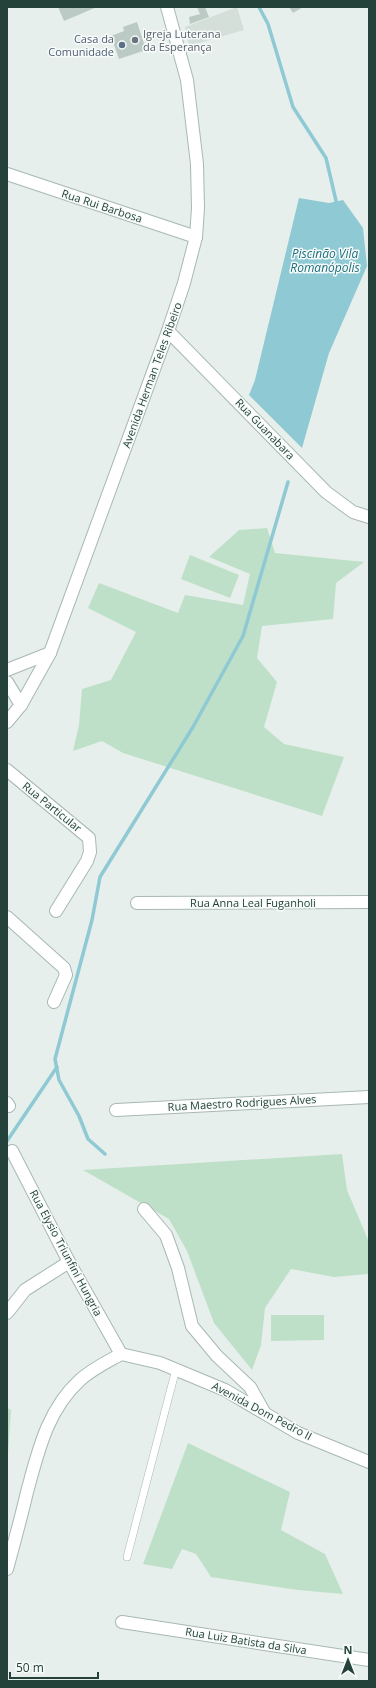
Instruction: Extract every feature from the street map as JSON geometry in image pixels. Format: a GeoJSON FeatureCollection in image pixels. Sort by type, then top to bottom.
{"type":"FeatureCollection","features":[{"type":"Feature","properties":{"kind":"street","name":"Avenida Herman Teles Ribeiro"},"geometry":{"type":"LineString","coordinates":[[7,722],[21,705],[50,653],[168,331],[184,283],[196,237],[197,164],[188,80],[167,7]]}},
{"type":"Feature","properties":{"kind":"street","name":"Rua Rui Barbosa"},"geometry":{"type":"LineString","coordinates":[[7,174],[196,237]]}},
{"type":"Feature","properties":{"kind":"street","name":"Rua Guanabara"},"geometry":{"type":"LineString","coordinates":[[168,331],[326,492],[353,512],[369,517]]}},
{"type":"Feature","properties":{"kind":"street"},"geometry":{"type":"LineString","coordinates":[[7,670],[50,653]]}},
{"type":"Feature","properties":{"kind":"street"},"geometry":{"type":"LineString","coordinates":[[7,682],[21,705]]}},
{"type":"Feature","properties":{"kind":"street","name":"Rua Particular"},"geometry":{"type":"LineString","coordinates":[[7,770],[89,838],[90,852],[87,861],[56,911]]}},
{"type":"Feature","properties":{"kind":"street","name":"Rua Anna Leal Fuganholi"},"geometry":{"type":"LineString","coordinates":[[137,903],[369,902]]}},
{"type":"Feature","properties":{"kind":"street"},"geometry":{"type":"LineString","coordinates":[[7,917],[64,968],[66,975],[54,1002]]}},
{"type":"Feature","properties":{"kind":"street","name":"Rua Maestro Rodrigues Alves"},"geometry":{"type":"LineString","coordinates":[[116,1110],[369,1097]]}},
{"type":"Feature","properties":{"kind":"street","name":"Rua Elysio Triunfini Hungria"},"geometry":{"type":"LineString","coordinates":[[12,1151],[69,1262],[121,1354]]}},
{"type":"Feature","properties":{"kind":"street"},"geometry":{"type":"LineString","coordinates":[[144,1209],[166,1235],[178,1268],[192,1326],[217,1356],[250,1387],[265,1413]]}},
{"type":"Feature","properties":{"kind":"street"},"geometry":{"type":"LineString","coordinates":[[7,1313],[26,1290],[69,1262]]}},
{"type":"Feature","properties":{"kind":"street"},"geometry":{"type":"LineString","coordinates":[[7,1569],[40,1444],[50,1419],[63,1400],[80,1381],[97,1368],[121,1354]]}},
{"type":"Feature","properties":{"kind":"street","name":"Avenida Dom Pedro II"},"geometry":{"type":"LineString","coordinates":[[121,1354],[160,1363],[225,1390],[298,1433],[369,1462]]}},
{"type":"Feature","properties":{"kind":"street","name":"Rua Luiz Batista da Silva"},"geometry":{"type":"LineString","coordinates":[[122,1622],[369,1660]]}},
{"type":"Feature","properties":{"kind":"lane"},"geometry":{"type":"LineString","coordinates":[[127,1557],[176,1369]]}},
{"type":"Feature","properties":{"kind":"shaded area"},"geometry":{"type":"Polygon","coordinates":[[[237,7],[244,30],[189,46],[185,27],[237,7]]]}},
{"type":"Feature","properties":{"kind":"green space"},"geometry":{"type":"Polygon","coordinates":[[[267,528],[275,553],[364,562],[336,583],[333,619],[262,626],[257,658],[277,682],[264,727],[284,744],[344,757],[322,816],[123,753],[102,741],[73,751],[79,725],[82,689],[111,680],[136,632],[88,608],[99,583],[178,613],[185,595],[243,605],[250,574],[209,557],[239,530],[267,528]]]}},
{"type":"Feature","properties":{"kind":"green space"},"geometry":{"type":"Polygon","coordinates":[[[190,555],[239,575],[230,598],[181,579],[190,555]]]}},
{"type":"Feature","properties":{"kind":"green space"},"geometry":{"type":"Polygon","coordinates":[[[342,1154],[347,1190],[369,1242],[368,1274],[334,1277],[291,1269],[265,1308],[261,1345],[252,1370],[214,1323],[187,1251],[169,1219],[83,1170],[342,1154]]]}},
{"type":"Feature","properties":{"kind":"green space"},"geometry":{"type":"Polygon","coordinates":[[[271,1315],[324,1315],[324,1340],[271,1341],[271,1315]]]}},
{"type":"Feature","properties":{"kind":"green space"},"geometry":{"type":"Polygon","coordinates":[[[7,1408],[11,1410],[7,1468],[7,1408]]]}},
{"type":"Feature","properties":{"kind":"green space"},"geometry":{"type":"Polygon","coordinates":[[[188,1443],[290,1492],[281,1530],[325,1554],[343,1594],[298,1590],[211,1577],[196,1554],[182,1549],[172,1569],[143,1564],[188,1443]]]}},
{"type":"Feature","properties":{"kind":"water","name":"Piscinão Vila Romanópolis"},"geometry":{"type":"Polygon","coordinates":[[[299,198],[329,203],[343,200],[363,228],[367,266],[329,353],[302,448],[249,395],[255,380],[299,198]]]}},
{"type":"Feature","properties":{"kind":"building"},"geometry":{"type":"Polygon","coordinates":[[[58,7],[97,7],[64,21],[58,7]]]}},
{"type":"Feature","properties":{"kind":"building"},"geometry":{"type":"Polygon","coordinates":[[[197,7],[205,7],[209,17],[190,24],[189,17],[200,14],[197,7]]]}},
{"type":"Feature","properties":{"kind":"building"},"geometry":{"type":"Polygon","coordinates":[[[289,7],[303,7],[293,13],[289,7]]]}},
{"type":"Feature","properties":{"kind":"building"},"geometry":{"type":"Polygon","coordinates":[[[137,22],[146,50],[119,59],[111,36],[124,31],[123,27],[137,22]]]}},
{"type":"Feature","properties":{"kind":"waterway"},"geometry":{"type":"LineString","coordinates":[[259,7],[268,24],[293,107],[326,158],[337,205]]}},
{"type":"Feature","properties":{"kind":"waterway"},"geometry":{"type":"LineString","coordinates":[[105,1154],[88,1139],[79,1116],[59,1080],[55,1059],[92,920],[100,877],[193,727],[243,636],[288,482]]}},
{"type":"Feature","properties":{"kind":"waterway"},"geometry":{"type":"LineString","coordinates":[[7,1141],[57,1067]]}},
{"type":"Feature","properties":{"kind":"place","name":"Igreja Luterana da Esperança"},"geometry":{"type":"Point","coordinates":[135,40]}},
{"type":"Feature","properties":{"kind":"place","name":"Casa da Comunidade"},"geometry":{"type":"Point","coordinates":[122,45]}}]}
